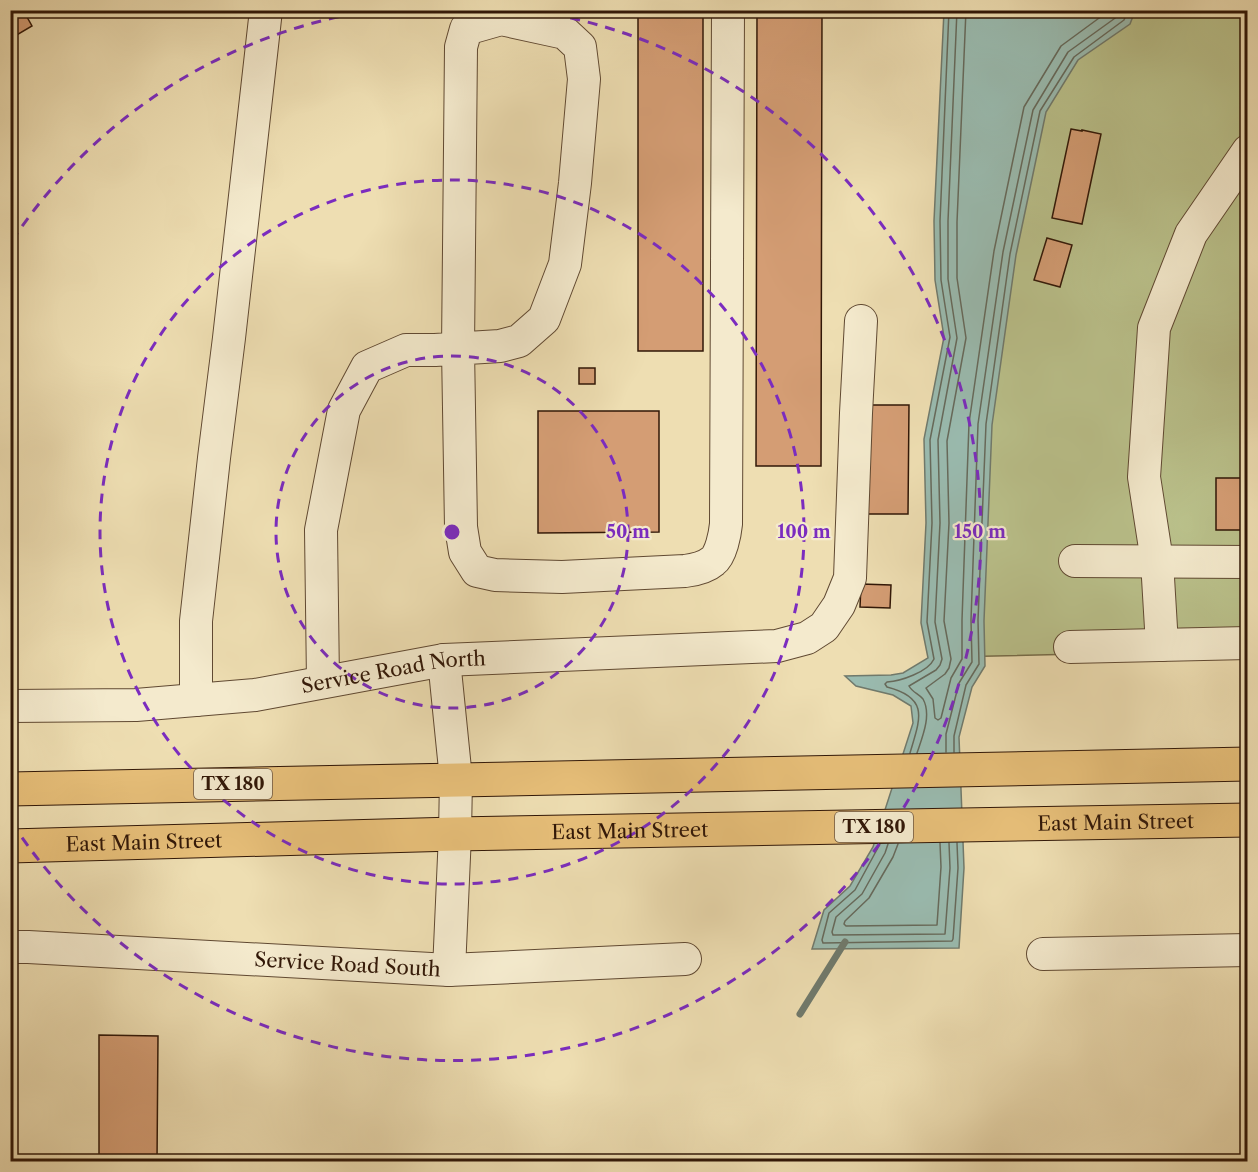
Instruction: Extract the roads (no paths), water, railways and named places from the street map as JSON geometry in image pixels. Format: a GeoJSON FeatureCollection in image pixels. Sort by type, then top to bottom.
{"type":"FeatureCollection","features":[{"type":"Feature","properties":{"kind":"main road","name":"TX 180"},"geometry":{"type":"LineString","coordinates":[[10,789],[1248,764]]}},
{"type":"Feature","properties":{"kind":"main road","name":"East Main Street"},"geometry":{"type":"LineString","coordinates":[[10,846],[455,834],[1248,820]]}},
{"type":"Feature","properties":{"kind":"lane"},"geometry":{"type":"LineString","coordinates":[[196,700],[196,621],[266,10]]}},
{"type":"Feature","properties":{"kind":"lane"},"geometry":{"type":"LineString","coordinates":[[323,682],[321,530],[344,410],[367,367],[406,350],[458,349],[500,346],[519,341],[544,320],[565,264],[584,79],[580,47],[565,33],[501,20],[465,20],[461,47],[458,349],[461,526],[465,552],[477,571],[495,575],[573,576],[685,571],[696,569],[713,561],[720,550],[726,524],[728,10]]}},
{"type":"Feature","properties":{"kind":"lane"},"geometry":{"type":"LineString","coordinates":[[1162,645],[1157,561],[1144,477],[1154,328],[1191,234],[1248,150]]}},
{"type":"Feature","properties":{"kind":"lane","name":"Service Road North"},"geometry":{"type":"LineString","coordinates":[[10,706],[136,705],[196,700],[255,694],[444,660],[777,646],[807,638],[824,627],[839,605],[850,578],[861,321]]}},
{"type":"Feature","properties":{"kind":"lane"},"geometry":{"type":"LineString","coordinates":[[1075,561],[1248,562]]}},
{"type":"Feature","properties":{"kind":"lane"},"geometry":{"type":"LineString","coordinates":[[1070,647],[1248,643]]}},
{"type":"Feature","properties":{"kind":"lane"},"geometry":{"type":"LineString","coordinates":[[444,660],[456,779],[449,970]]}},
{"type":"Feature","properties":{"kind":"lane","name":"Service Road South"},"geometry":{"type":"LineString","coordinates":[[10,947],[449,970],[685,959]]}},
{"type":"Feature","properties":{"kind":"lane"},"geometry":{"type":"LineString","coordinates":[[1043,954],[1248,950]]}},
{"type":"Feature","properties":{"kind":"water"},"geometry":{"type":"Polygon","coordinates":[[[944,11],[1135,11],[1130,24],[1078,60],[1046,112],[1016,255],[992,425],[984,621],[985,666],[972,687],[959,737],[964,868],[959,948],[812,949],[824,910],[850,886],[873,847],[913,723],[911,706],[893,695],[856,686],[845,676],[903,673],[928,658],[921,623],[926,523],[924,439],[944,337],[935,280],[934,221],[944,11]]]}},
{"type":"Feature","properties":{"kind":"waterway"},"geometry":{"type":"LineString","coordinates":[[800,1014],[845,942]]}}]}
